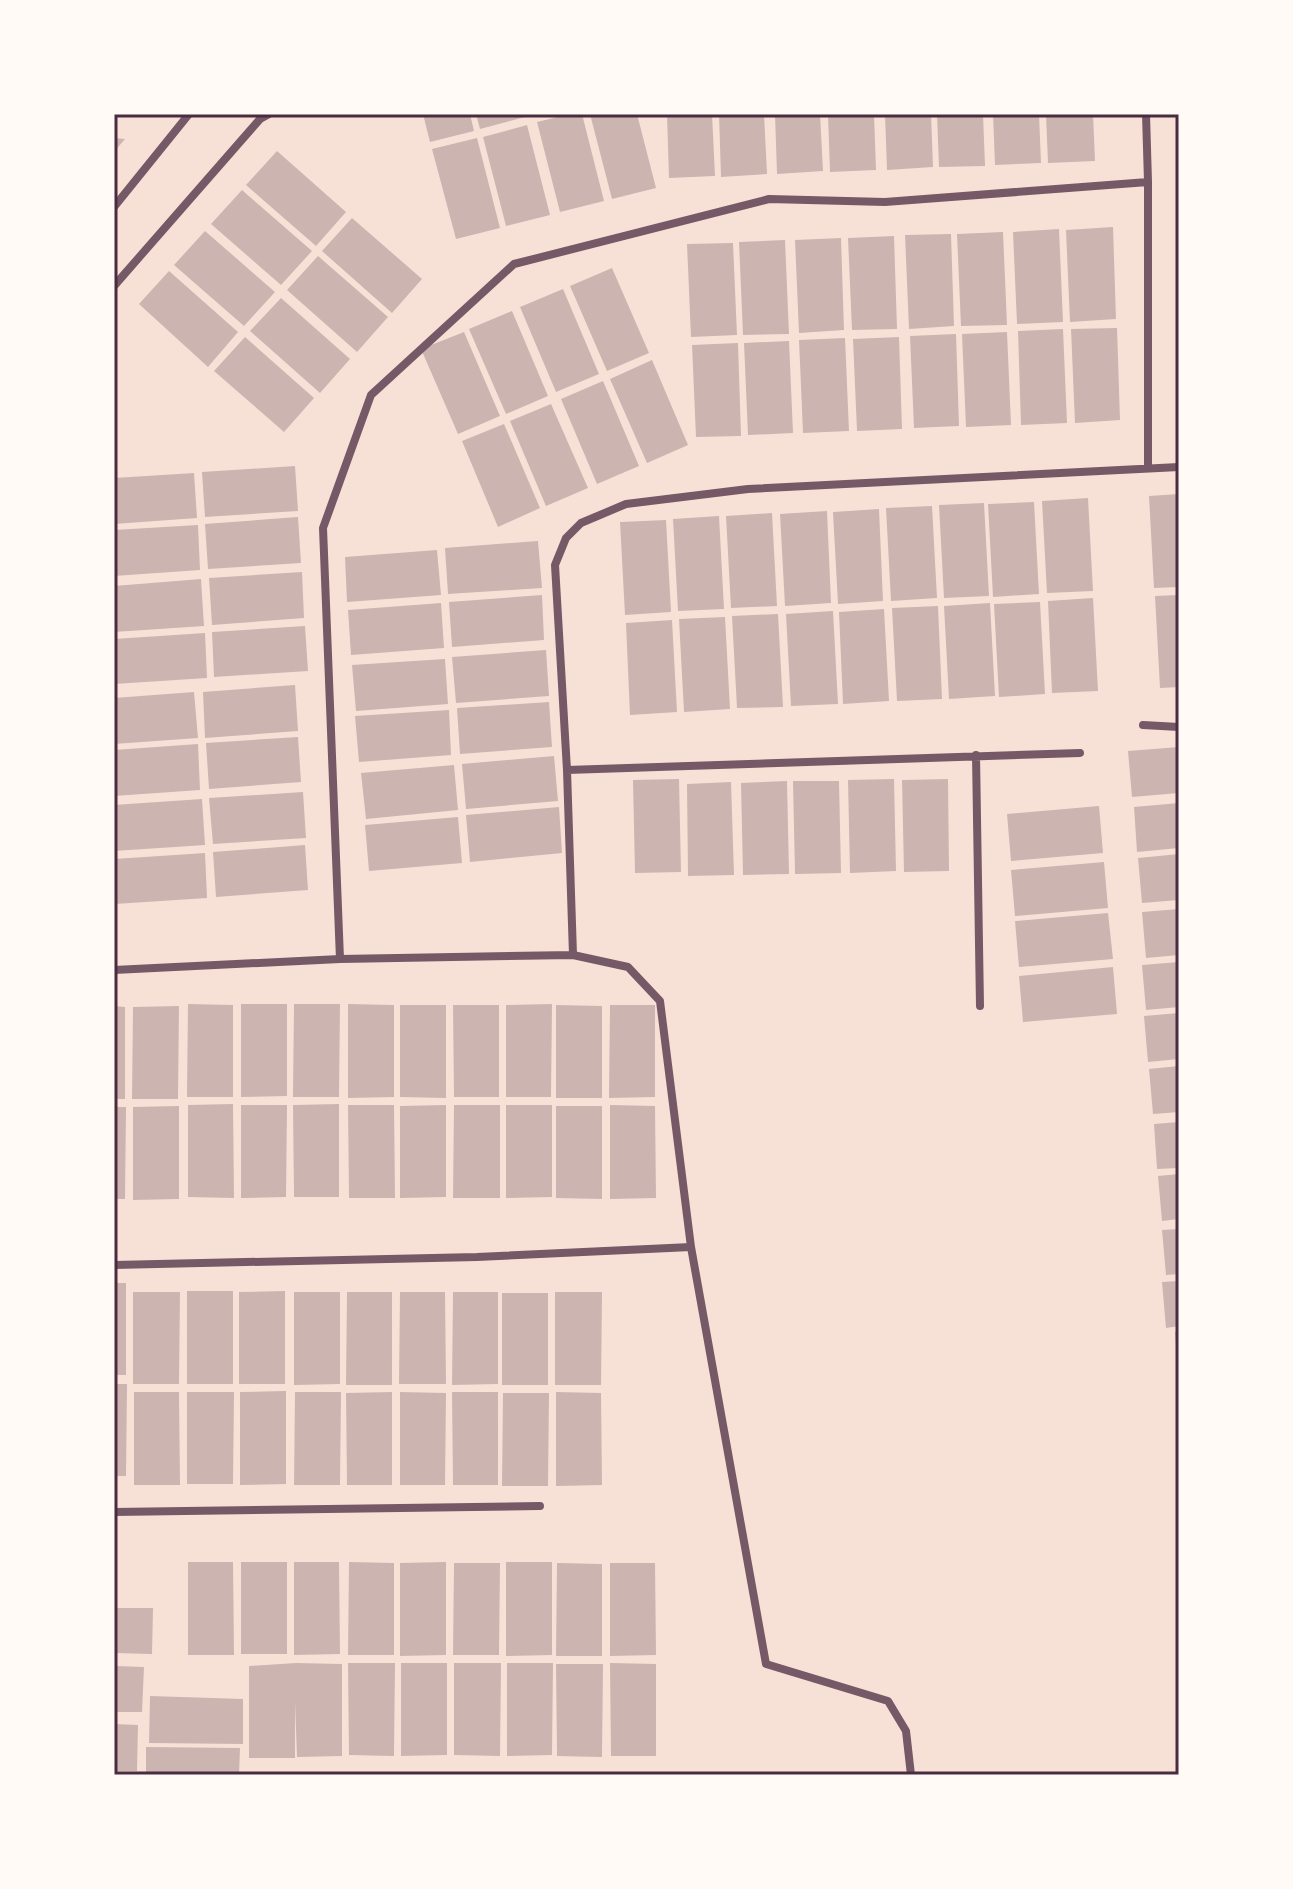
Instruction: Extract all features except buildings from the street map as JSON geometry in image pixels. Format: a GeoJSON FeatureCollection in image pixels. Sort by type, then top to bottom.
{"type":"FeatureCollection","features":[{"type":"Feature","properties":{"kind":"street"},"geometry":{"type":"LineString","coordinates":[[114,207],[189,114]]}},
{"type":"Feature","properties":{"kind":"street"},"geometry":{"type":"LineString","coordinates":[[114,286],[260,119],[269,114]]}},
{"type":"Feature","properties":{"kind":"street"},"geometry":{"type":"LineString","coordinates":[[1146,114],[1148,467]]}},
{"type":"Feature","properties":{"kind":"street"},"geometry":{"type":"LineString","coordinates":[[340,959],[323,528],[371,395],[514,264],[769,199],[885,202],[1148,182]]}},
{"type":"Feature","properties":{"kind":"street"},"geometry":{"type":"LineString","coordinates":[[573,955],[567,770],[555,565],[566,538],[581,523],[626,504],[748,489],[1179,467]]}},
{"type":"Feature","properties":{"kind":"street"},"geometry":{"type":"LineString","coordinates":[[1143,725],[1179,727]]}},
{"type":"Feature","properties":{"kind":"street"},"geometry":{"type":"LineString","coordinates":[[567,770],[1080,753]]}},
{"type":"Feature","properties":{"kind":"street"},"geometry":{"type":"LineString","coordinates":[[976,755],[980,1006]]}},
{"type":"Feature","properties":{"kind":"street"},"geometry":{"type":"LineString","coordinates":[[114,970],[340,959],[573,955],[628,967],[660,1001],[691,1247],[766,1664],[888,1701],[906,1731],[911,1775]]}},
{"type":"Feature","properties":{"kind":"street"},"geometry":{"type":"LineString","coordinates":[[114,1265],[477,1257],[691,1247]]}},
{"type":"Feature","properties":{"kind":"street"},"geometry":{"type":"LineString","coordinates":[[114,1512],[540,1506]]}}]}
